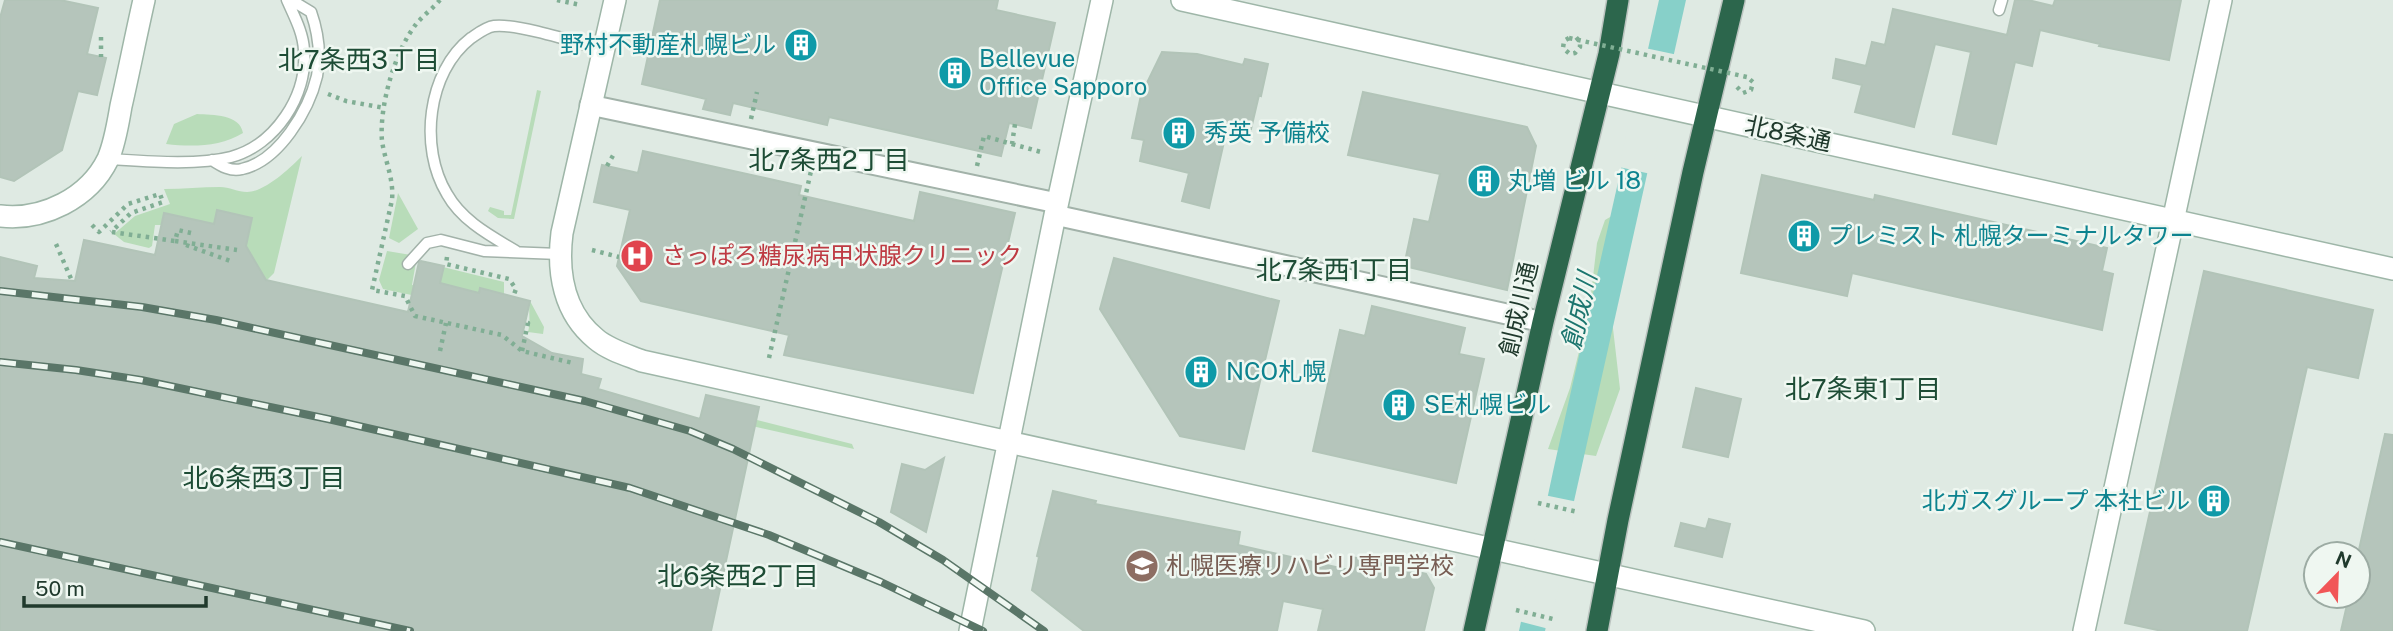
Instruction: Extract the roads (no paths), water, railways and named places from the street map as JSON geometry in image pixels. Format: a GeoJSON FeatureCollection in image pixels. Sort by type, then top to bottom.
{"type":"FeatureCollection","features":[{"type":"Feature","properties":{"kind":"highway","name":"創成川通"},"geometry":{"type":"LineString","coordinates":[[1474,631],[1543,322],[1600,91],[1618,0]]}},
{"type":"Feature","properties":{"kind":"highway"},"geometry":{"type":"LineString","coordinates":[[1597,631],[1690,186],[1734,0]]}},
{"type":"Feature","properties":{"kind":"street"},"geometry":{"type":"LineString","coordinates":[[615,0],[559,254],[564,290],[571,308],[581,324],[597,340],[615,350],[642,361],[1864,631]]}},
{"type":"Feature","properties":{"kind":"street"},"geometry":{"type":"LineString","coordinates":[[971,631],[1056,209],[1102,0]]}},
{"type":"Feature","properties":{"kind":"street","name":"北8条通"},"geometry":{"type":"LineString","coordinates":[[1182,0],[2393,269]]}},
{"type":"Feature","properties":{"kind":"street"},"geometry":{"type":"LineString","coordinates":[[2084,631],[2221,0]]}},
{"type":"Feature","properties":{"kind":"street"},"geometry":{"type":"LineString","coordinates":[[0,216],[15,218],[44,212],[72,199],[90,185],[108,159],[115,136],[140,1]]}},
{"type":"Feature","properties":{"kind":"street"},"geometry":{"type":"LineString","coordinates":[[590,105],[972,185],[1056,209],[1543,322]]}},
{"type":"Feature","properties":{"kind":"lane"},"geometry":{"type":"LineString","coordinates":[[108,159],[149,162],[211,160],[228,158],[255,147],[288,113],[303,71],[304,51],[298,23],[289,0]]}},
{"type":"Feature","properties":{"kind":"lane"},"geometry":{"type":"LineString","coordinates":[[211,160],[226,168],[238,169],[255,163],[282,142],[301,117],[317,73],[318,42],[311,12],[289,0]]}},
{"type":"Feature","properties":{"kind":"lane"},"geometry":{"type":"LineString","coordinates":[[516,251],[481,230],[447,195],[437,171],[430,121],[438,84],[449,61],[464,44],[476,34],[493,26],[515,27],[603,50]]}},
{"type":"Feature","properties":{"kind":"lane"},"geometry":{"type":"LineString","coordinates":[[408,264],[427,243],[441,240],[484,251],[559,254]]}},
{"type":"Feature","properties":{"kind":"water"},"geometry":{"type":"Polygon","coordinates":[[[1659,0],[1686,0],[1545,631],[1519,631],[1554,467],[1659,0]]]}},
{"type":"Feature","properties":{"kind":"railway"},"geometry":{"type":"LineString","coordinates":[[0,291],[142,307],[216,320],[585,401],[690,431],[733,449],[879,522],[943,560],[1044,631]]}},
{"type":"Feature","properties":{"kind":"railway"},"geometry":{"type":"LineString","coordinates":[[0,362],[141,380],[328,419],[630,488],[769,535],[881,582],[983,631]]}},
{"type":"Feature","properties":{"kind":"railway"},"geometry":{"type":"LineString","coordinates":[[0,542],[410,631]]}},
{"type":"Feature","properties":{"kind":"place","name":"野村不動産札幌ビル"},"geometry":{"type":"Point","coordinates":[801,45]}},
{"type":"Feature","properties":{"kind":"place","name":"Bellevue Office Sapporo"},"geometry":{"type":"Point","coordinates":[955,73]}},
{"type":"Feature","properties":{"kind":"place","name":"秀英 予備校"},"geometry":{"type":"Point","coordinates":[1179,133]}},
{"type":"Feature","properties":{"kind":"place","name":"丸増 ビル 18"},"geometry":{"type":"Point","coordinates":[1484,181]}},
{"type":"Feature","properties":{"kind":"place","name":"プレミスト 札幌ターミナルタワー"},"geometry":{"type":"Point","coordinates":[1804,236]}},
{"type":"Feature","properties":{"kind":"place","name":"さっぽろ糖尿病甲状腺クリニック"},"geometry":{"type":"Point","coordinates":[637,256]}},
{"type":"Feature","properties":{"kind":"place","name":"NCO札幌"},"geometry":{"type":"Point","coordinates":[1201,372]}},
{"type":"Feature","properties":{"kind":"place","name":"SE札幌ビル"},"geometry":{"type":"Point","coordinates":[1399,405]}},
{"type":"Feature","properties":{"kind":"place","name":"北ガスグループ 本社ビル"},"geometry":{"type":"Point","coordinates":[2214,501]}},
{"type":"Feature","properties":{"kind":"place","name":"札幌医療リハビリ専門学校"},"geometry":{"type":"Point","coordinates":[1142,566]}},
{"type":"Feature","properties":{"kind":"district","name":"北7条西3丁目"},"geometry":{"type":"Point","coordinates":[359,60]}},
{"type":"Feature","properties":{"kind":"district","name":"北7条西2丁目"},"geometry":{"type":"Point","coordinates":[829,160]}},
{"type":"Feature","properties":{"kind":"district","name":"北7条西1丁目"},"geometry":{"type":"Point","coordinates":[1334,270]}},
{"type":"Feature","properties":{"kind":"district","name":"北7条東1丁目"},"geometry":{"type":"Point","coordinates":[1863,389]}},
{"type":"Feature","properties":{"kind":"district","name":"北6条西3丁目"},"geometry":{"type":"Point","coordinates":[264,478]}},
{"type":"Feature","properties":{"kind":"district","name":"北6条西2丁目"},"geometry":{"type":"Point","coordinates":[738,576]}},
{"type":"Feature","properties":{"kind":"water label","name":"創成川"},"geometry":{"type":"Point","coordinates":[1579,311]}}]}
